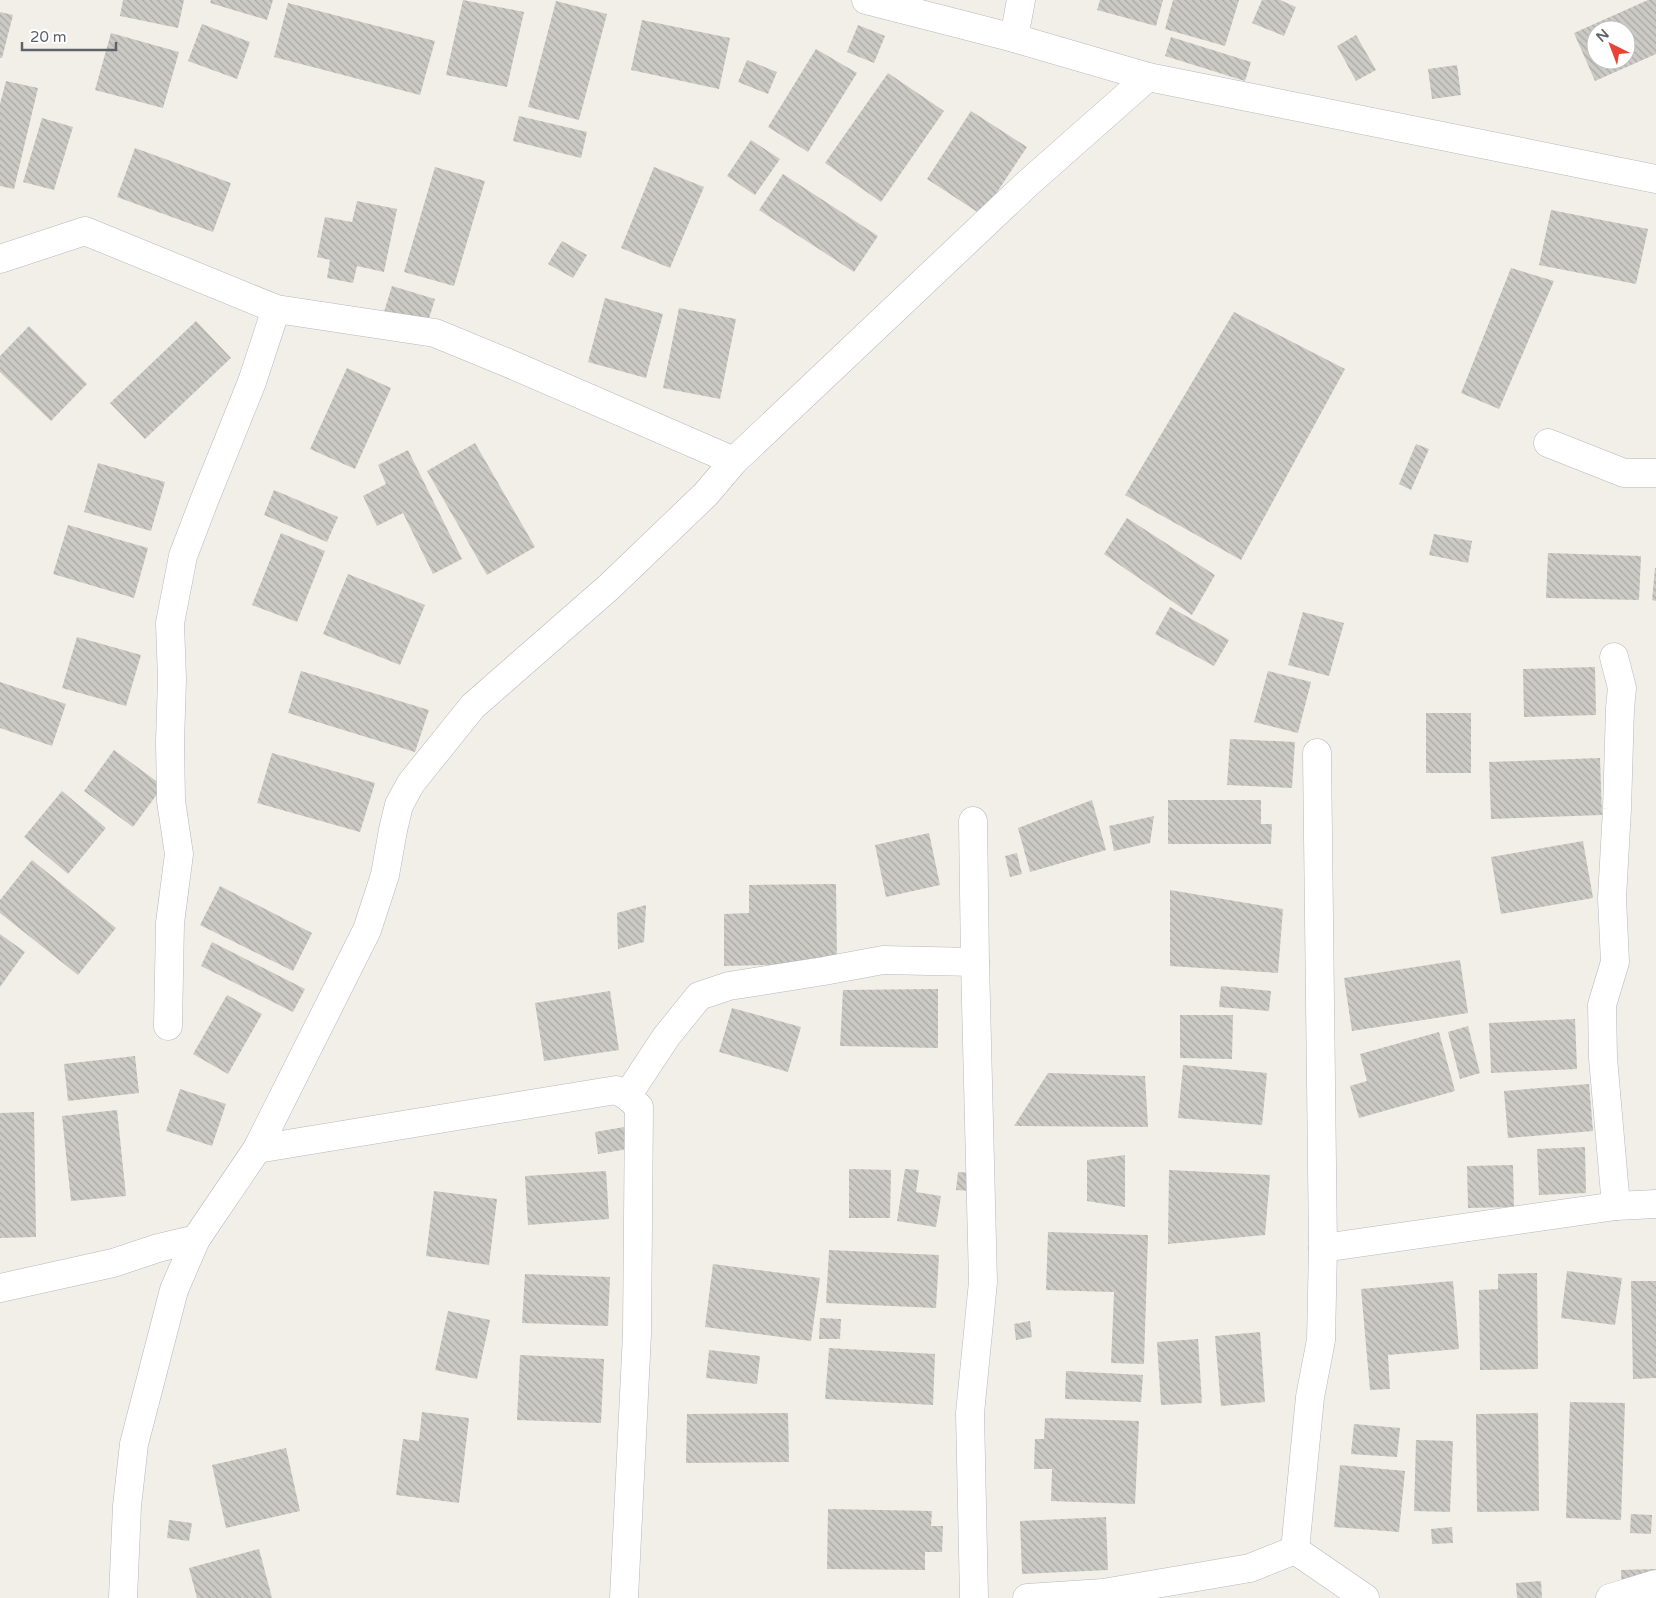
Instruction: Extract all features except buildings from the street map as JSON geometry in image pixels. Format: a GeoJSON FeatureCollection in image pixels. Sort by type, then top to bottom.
{"type":"FeatureCollection","features":[{"type":"Feature","properties":{"kind":"street"},"geometry":{"type":"LineString","coordinates":[[866,0],[1014,38],[1148,77],[1656,179]]}},
{"type":"Feature","properties":{"kind":"street"},"geometry":{"type":"LineString","coordinates":[[1014,38],[1021,0]]}},
{"type":"Feature","properties":{"kind":"street"},"geometry":{"type":"LineString","coordinates":[[124,1598],[127,1506],[134,1444],[174,1290],[196,1239],[256,1149],[367,930],[385,875],[399,805],[411,783],[473,706],[609,587],[706,494],[734,462],[1027,184],[1148,77]]}},
{"type":"Feature","properties":{"kind":"street"},"geometry":{"type":"LineString","coordinates":[[0,259],[85,231],[276,309],[435,333],[734,462]]}},
{"type":"Feature","properties":{"kind":"street"},"geometry":{"type":"LineString","coordinates":[[168,1026],[170,923],[180,854],[171,801],[170,623],[183,556],[252,382],[276,309]]}},
{"type":"Feature","properties":{"kind":"street"},"geometry":{"type":"LineString","coordinates":[[1548,443],[1624,473],[1656,473]]}},
{"type":"Feature","properties":{"kind":"street"},"geometry":{"type":"LineString","coordinates":[[1614,657],[1622,688],[1612,898],[1615,962],[1602,1005],[1603,1058],[1616,1206]]}},
{"type":"Feature","properties":{"kind":"street"},"geometry":{"type":"LineString","coordinates":[[1295,1550],[1309,1406],[1321,1340],[1323,1248],[1317,753]]}},
{"type":"Feature","properties":{"kind":"street"},"geometry":{"type":"LineString","coordinates":[[974,821],[975,962],[983,1282],[970,1414],[974,1598]]}},
{"type":"Feature","properties":{"kind":"street"},"geometry":{"type":"LineString","coordinates":[[627,1096],[666,1037],[698,996],[729,986],[883,960],[975,962]]}},
{"type":"Feature","properties":{"kind":"street"},"geometry":{"type":"LineString","coordinates":[[256,1149],[616,1090],[627,1096],[639,1107],[637,1334],[624,1598]]}},
{"type":"Feature","properties":{"kind":"street"},"geometry":{"type":"LineString","coordinates":[[1323,1248],[1616,1206],[1656,1204]]}},
{"type":"Feature","properties":{"kind":"street"},"geometry":{"type":"LineString","coordinates":[[0,1288],[113,1263],[158,1248],[196,1239]]}},
{"type":"Feature","properties":{"kind":"street"},"geometry":{"type":"LineString","coordinates":[[1027,1598],[1102,1592],[1250,1568],[1295,1550]]}},
{"type":"Feature","properties":{"kind":"street"},"geometry":{"type":"LineString","coordinates":[[1295,1550],[1365,1598]]}},
{"type":"Feature","properties":{"kind":"street"},"geometry":{"type":"LineString","coordinates":[[1610,1598],[1656,1584]]}}]}
